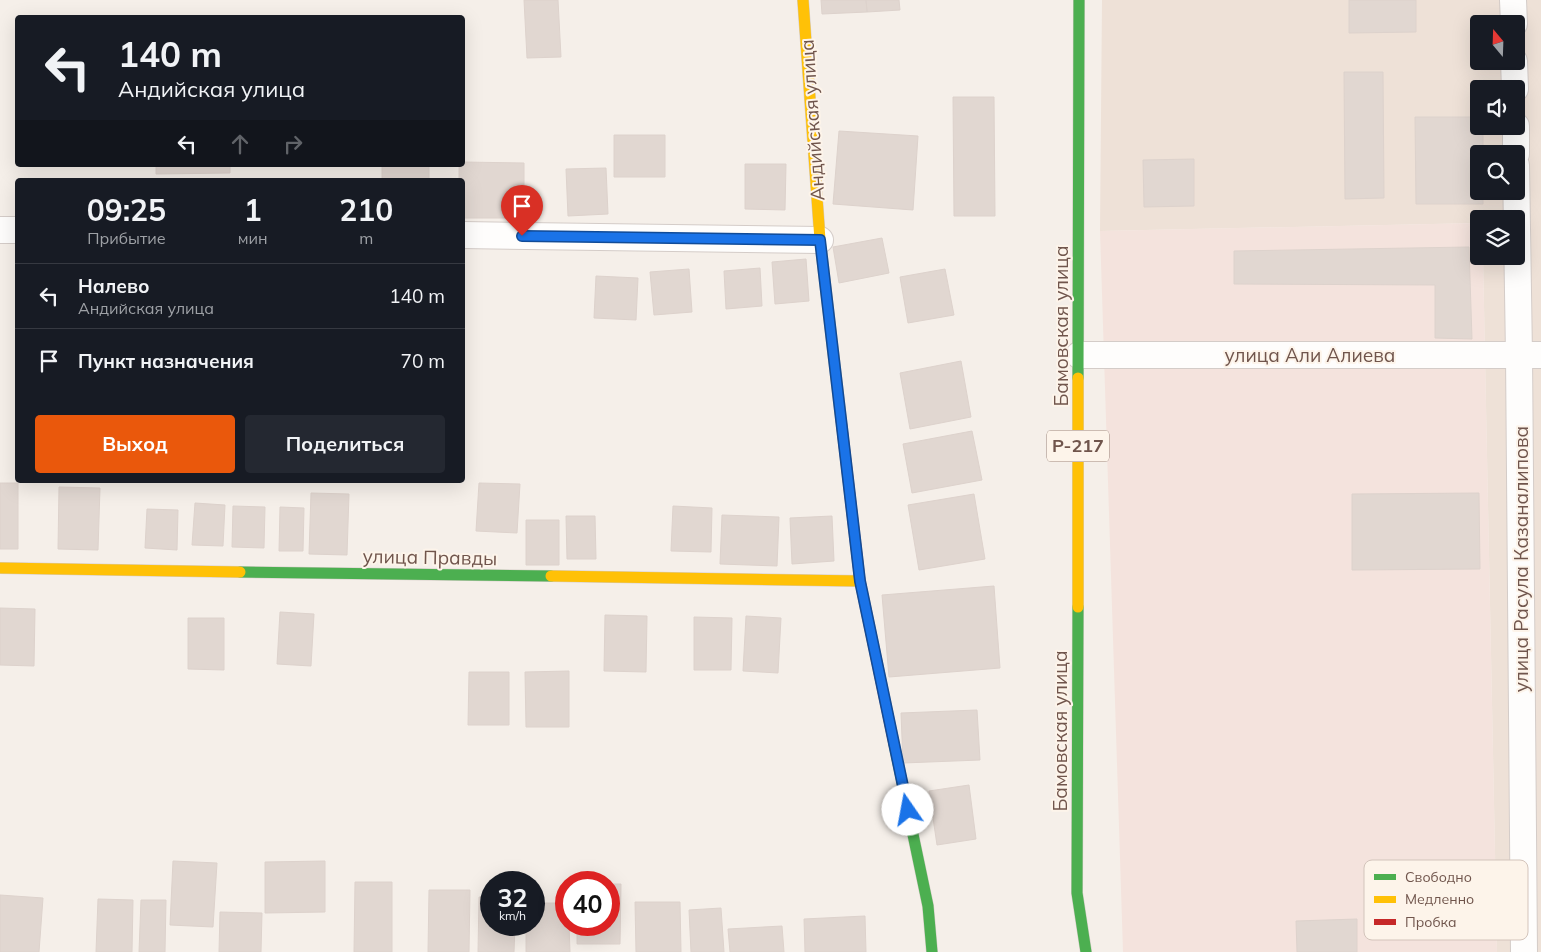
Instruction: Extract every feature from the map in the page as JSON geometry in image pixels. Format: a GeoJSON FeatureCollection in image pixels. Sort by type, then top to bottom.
{"type":"FeatureCollection","features":[{"type":"Feature","properties":{"kind":"main road","name":"Андийская улица"},"geometry":{"type":"LineString","coordinates":[[803,0],[820,240],[860,581],[928,906],[932,952]]}},
{"type":"Feature","properties":{"kind":"main road","name":"Бамовская улица"},"geometry":{"type":"LineString","coordinates":[[1078,893],[1079,0]]}},
{"type":"Feature","properties":{"kind":"main road","name":"улица Правды"},"geometry":{"type":"LineString","coordinates":[[0,568],[860,581]]}},
{"type":"Feature","properties":{"kind":"main road","name":"Р-217"},"geometry":{"type":"LineString","coordinates":[[1072,932],[1078,893]]}},
{"type":"Feature","properties":{"kind":"main road","name":"Р-217"},"geometry":{"type":"LineString","coordinates":[[1078,893],[1086,952]]}},
{"type":"Feature","properties":{"kind":"street"},"geometry":{"type":"LineString","coordinates":[[1514,0],[1514,15]]}},
{"type":"Feature","properties":{"kind":"street","name":"улица Расула Казаналипова"},"geometry":{"type":"LineString","coordinates":[[1519,200],[1530,355],[1525,860]]}},
{"type":"Feature","properties":{"kind":"street"},"geometry":{"type":"LineString","coordinates":[[0,230],[15,230]]}},
{"type":"Feature","properties":{"kind":"street"},"geometry":{"type":"LineString","coordinates":[[465,235],[820,240]]}},
{"type":"Feature","properties":{"kind":"street","name":"улица Али Алиева"},"geometry":{"type":"LineString","coordinates":[[1079,355],[1530,355]]}},
{"type":"Feature","properties":{"kind":"shaded area"},"geometry":{"type":"Polygon","coordinates":[[[1102,0],[1541,0],[1541,952],[1497,952],[1497,940],[1528,940],[1528,860],[1495,860],[1483,265],[1525,265],[1525,210],[1470,210],[1470,223],[1100,231],[1102,0]]]}},
{"type":"Feature","properties":{"kind":"shaded area"},"geometry":{"type":"Polygon","coordinates":[[[1470,223],[1470,265],[1483,265],[1495,860],[1364,860],[1364,940],[1497,940],[1497,952],[1123,952],[1100,231],[1470,223]]]}},
{"type":"Feature","properties":{"kind":"building"},"geometry":{"type":"Polygon","coordinates":[[[524,0],[558,0],[561,57],[527,58],[524,0]]]}},
{"type":"Feature","properties":{"kind":"building"},"geometry":{"type":"Polygon","coordinates":[[[821,0],[866,0],[867,12],[822,14],[821,0]]]}},
{"type":"Feature","properties":{"kind":"building"},"geometry":{"type":"Polygon","coordinates":[[[866,0],[899,0],[900,10],[867,12],[866,0]]]}},
{"type":"Feature","properties":{"kind":"building"},"geometry":{"type":"Polygon","coordinates":[[[1349,0],[1416,0],[1416,32],[1349,33],[1349,0]]]}},
{"type":"Feature","properties":{"kind":"building"},"geometry":{"type":"Polygon","coordinates":[[[1344,72],[1383,72],[1384,198],[1345,199],[1344,72]]]}},
{"type":"Feature","properties":{"kind":"building"},"geometry":{"type":"Polygon","coordinates":[[[953,97],[994,97],[995,216],[954,216],[953,97]]]}},
{"type":"Feature","properties":{"kind":"building"},"geometry":{"type":"Polygon","coordinates":[[[1415,117],[1470,117],[1470,135],[1483,135],[1483,145],[1470,145],[1470,200],[1483,200],[1483,204],[1416,204],[1415,117]]]}},
{"type":"Feature","properties":{"kind":"building"},"geometry":{"type":"Polygon","coordinates":[[[839,131],[918,136],[913,210],[833,204],[839,131]]]}},
{"type":"Feature","properties":{"kind":"building"},"geometry":{"type":"Polygon","coordinates":[[[614,135],[665,135],[665,177],[614,177],[614,135]]]}},
{"type":"Feature","properties":{"kind":"building"},"geometry":{"type":"Polygon","coordinates":[[[1194,159],[1194,206],[1144,207],[1143,160],[1194,159]]]}},
{"type":"Feature","properties":{"kind":"building"},"geometry":{"type":"Polygon","coordinates":[[[465,162],[524,163],[524,218],[465,218],[465,178],[459,178],[459,167],[465,167],[465,162]]]}},
{"type":"Feature","properties":{"kind":"building"},"geometry":{"type":"Polygon","coordinates":[[[745,164],[786,164],[785,210],[745,209],[745,164]]]}},
{"type":"Feature","properties":{"kind":"building"},"geometry":{"type":"Polygon","coordinates":[[[156,167],[230,167],[230,173],[156,174],[156,167]]]}},
{"type":"Feature","properties":{"kind":"building"},"geometry":{"type":"Polygon","coordinates":[[[382,167],[429,167],[429,178],[382,178],[382,167]]]}},
{"type":"Feature","properties":{"kind":"building"},"geometry":{"type":"Polygon","coordinates":[[[606,168],[608,214],[568,216],[566,169],[606,168]]]}},
{"type":"Feature","properties":{"kind":"building"},"geometry":{"type":"Polygon","coordinates":[[[882,238],[889,273],[839,283],[833,247],[882,238]]]}},
{"type":"Feature","properties":{"kind":"building"},"geometry":{"type":"Polygon","coordinates":[[[1469,247],[1472,339],[1435,338],[1435,285],[1234,284],[1234,251],[1469,247]]]}},
{"type":"Feature","properties":{"kind":"building"},"geometry":{"type":"Polygon","coordinates":[[[806,259],[809,301],[775,304],[772,262],[806,259]]]}},
{"type":"Feature","properties":{"kind":"building"},"geometry":{"type":"Polygon","coordinates":[[[760,268],[762,306],[726,309],[724,271],[760,268]]]}},
{"type":"Feature","properties":{"kind":"building"},"geometry":{"type":"Polygon","coordinates":[[[689,269],[692,312],[654,315],[650,272],[689,269]]]}},
{"type":"Feature","properties":{"kind":"building"},"geometry":{"type":"Polygon","coordinates":[[[945,269],[954,315],[908,323],[900,277],[945,269]]]}},
{"type":"Feature","properties":{"kind":"building"},"geometry":{"type":"Polygon","coordinates":[[[596,276],[638,278],[636,320],[594,318],[596,276]]]}},
{"type":"Feature","properties":{"kind":"building"},"geometry":{"type":"Polygon","coordinates":[[[961,361],[971,417],[910,429],[900,373],[961,361]]]}},
{"type":"Feature","properties":{"kind":"building"},"geometry":{"type":"Polygon","coordinates":[[[972,431],[982,480],[912,493],[903,444],[972,431]]]}},
{"type":"Feature","properties":{"kind":"building"},"geometry":{"type":"Polygon","coordinates":[[[0,483],[18,483],[18,549],[0,549],[0,483]]]}},
{"type":"Feature","properties":{"kind":"building"},"geometry":{"type":"Polygon","coordinates":[[[479,483],[520,484],[517,533],[476,531],[479,483]]]}},
{"type":"Feature","properties":{"kind":"building"},"geometry":{"type":"Polygon","coordinates":[[[59,487],[100,488],[98,550],[58,549],[59,487]]]}},
{"type":"Feature","properties":{"kind":"building"},"geometry":{"type":"Polygon","coordinates":[[[311,493],[349,494],[347,555],[309,554],[311,493]]]}},
{"type":"Feature","properties":{"kind":"building"},"geometry":{"type":"Polygon","coordinates":[[[1479,493],[1480,569],[1352,570],[1352,494],[1479,493]]]}},
{"type":"Feature","properties":{"kind":"building"},"geometry":{"type":"Polygon","coordinates":[[[974,494],[985,559],[919,570],[908,505],[974,494]]]}},
{"type":"Feature","properties":{"kind":"building"},"geometry":{"type":"Polygon","coordinates":[[[195,503],[225,505],[223,546],[192,545],[195,503]]]}},
{"type":"Feature","properties":{"kind":"building"},"geometry":{"type":"Polygon","coordinates":[[[233,506],[265,507],[264,548],[232,547],[233,506]]]}},
{"type":"Feature","properties":{"kind":"building"},"geometry":{"type":"Polygon","coordinates":[[[673,506],[712,508],[711,552],[671,551],[673,506]]]}},
{"type":"Feature","properties":{"kind":"building"},"geometry":{"type":"Polygon","coordinates":[[[280,507],[304,508],[303,551],[279,551],[280,507]]]}},
{"type":"Feature","properties":{"kind":"building"},"geometry":{"type":"Polygon","coordinates":[[[147,509],[178,510],[177,550],[145,548],[147,509]]]}},
{"type":"Feature","properties":{"kind":"building"},"geometry":{"type":"Polygon","coordinates":[[[722,515],[779,517],[777,566],[720,564],[722,515]]]}},
{"type":"Feature","properties":{"kind":"building"},"geometry":{"type":"Polygon","coordinates":[[[566,516],[595,516],[596,559],[567,559],[566,516]]]}},
{"type":"Feature","properties":{"kind":"building"},"geometry":{"type":"Polygon","coordinates":[[[832,516],[834,561],[792,564],[790,518],[832,516]]]}},
{"type":"Feature","properties":{"kind":"building"},"geometry":{"type":"Polygon","coordinates":[[[526,520],[559,520],[559,565],[526,565],[526,520]]]}},
{"type":"Feature","properties":{"kind":"building"},"geometry":{"type":"Polygon","coordinates":[[[994,586],[1000,668],[889,677],[882,595],[994,586]]]}},
{"type":"Feature","properties":{"kind":"building"},"geometry":{"type":"Polygon","coordinates":[[[0,608],[35,609],[34,666],[0,665],[0,608]]]}},
{"type":"Feature","properties":{"kind":"building"},"geometry":{"type":"Polygon","coordinates":[[[280,612],[314,614],[311,666],[277,664],[280,612]]]}},
{"type":"Feature","properties":{"kind":"building"},"geometry":{"type":"Polygon","coordinates":[[[605,615],[647,616],[646,672],[604,671],[605,615]]]}},
{"type":"Feature","properties":{"kind":"building"},"geometry":{"type":"Polygon","coordinates":[[[746,616],[781,618],[778,673],[743,671],[746,616]]]}},
{"type":"Feature","properties":{"kind":"building"},"geometry":{"type":"Polygon","coordinates":[[[694,617],[732,618],[731,670],[694,670],[694,617]]]}},
{"type":"Feature","properties":{"kind":"building"},"geometry":{"type":"Polygon","coordinates":[[[188,618],[224,618],[224,670],[188,669],[188,618]]]}},
{"type":"Feature","properties":{"kind":"building"},"geometry":{"type":"Polygon","coordinates":[[[569,671],[569,727],[526,727],[525,672],[569,671]]]}},
{"type":"Feature","properties":{"kind":"building"},"geometry":{"type":"Polygon","coordinates":[[[469,672],[509,672],[509,725],[468,725],[469,672]]]}},
{"type":"Feature","properties":{"kind":"building"},"geometry":{"type":"Polygon","coordinates":[[[977,710],[980,760],[903,763],[901,713],[977,710]]]}},
{"type":"Feature","properties":{"kind":"building"},"geometry":{"type":"Polygon","coordinates":[[[969,785],[976,839],[937,845],[929,791],[969,785]]]}},
{"type":"Feature","properties":{"kind":"building"},"geometry":{"type":"Polygon","coordinates":[[[173,861],[217,863],[213,927],[170,925],[173,861]]]}},
{"type":"Feature","properties":{"kind":"building"},"geometry":{"type":"Polygon","coordinates":[[[325,861],[325,912],[265,913],[265,862],[325,861]]]}},
{"type":"Feature","properties":{"kind":"building"},"geometry":{"type":"Polygon","coordinates":[[[355,882],[392,882],[392,952],[354,952],[355,882]]]}},
{"type":"Feature","properties":{"kind":"building"},"geometry":{"type":"Polygon","coordinates":[[[621,884],[620,944],[577,944],[577,936],[620,936],[621,884]]]}},
{"type":"Feature","properties":{"kind":"building"},"geometry":{"type":"Polygon","coordinates":[[[429,890],[470,890],[469,952],[428,952],[429,890]]]}},
{"type":"Feature","properties":{"kind":"building"},"geometry":{"type":"Polygon","coordinates":[[[0,895],[43,898],[39,952],[0,952],[0,895]]]}},
{"type":"Feature","properties":{"kind":"building"},"geometry":{"type":"Polygon","coordinates":[[[480,897],[480,936],[515,936],[514,952],[478,952],[480,897]]]}},
{"type":"Feature","properties":{"kind":"building"},"geometry":{"type":"Polygon","coordinates":[[[98,899],[133,900],[132,952],[96,952],[98,899]]]}},
{"type":"Feature","properties":{"kind":"building"},"geometry":{"type":"Polygon","coordinates":[[[141,900],[166,900],[165,952],[139,952],[141,900]]]}},
{"type":"Feature","properties":{"kind":"building"},"geometry":{"type":"Polygon","coordinates":[[[635,902],[680,902],[681,952],[636,952],[635,902]]]}},
{"type":"Feature","properties":{"kind":"building"},"geometry":{"type":"Polygon","coordinates":[[[545,903],[555,903],[555,936],[569,936],[570,952],[526,952],[526,936],[545,936],[545,903]]]}},
{"type":"Feature","properties":{"kind":"building"},"geometry":{"type":"Polygon","coordinates":[[[721,908],[724,952],[691,952],[689,910],[721,908]]]}},
{"type":"Feature","properties":{"kind":"building"},"geometry":{"type":"Polygon","coordinates":[[[220,912],[262,913],[261,952],[219,952],[220,912]]]}},
{"type":"Feature","properties":{"kind":"building"},"geometry":{"type":"Polygon","coordinates":[[[865,916],[866,952],[805,952],[804,919],[865,916]]]}},
{"type":"Feature","properties":{"kind":"building"},"geometry":{"type":"Polygon","coordinates":[[[1357,919],[1357,952],[1297,952],[1296,921],[1357,919]]]}},
{"type":"Feature","properties":{"kind":"building"},"geometry":{"type":"Polygon","coordinates":[[[782,926],[784,952],[730,952],[728,929],[782,926]]]}},
{"type":"Feature","properties":{"kind":"traffic: fast"},"geometry":{"type":"LineString","coordinates":[[1078,378],[1079,0]]}},
{"type":"Feature","properties":{"kind":"traffic: fast"},"geometry":{"type":"LineString","coordinates":[[240,572],[551,576]]}},
{"type":"Feature","properties":{"kind":"traffic: fast"},"geometry":{"type":"LineString","coordinates":[[1078,607],[1077,893],[1086,952]]}},
{"type":"Feature","properties":{"kind":"traffic: fast"},"geometry":{"type":"LineString","coordinates":[[894,744],[928,906],[932,952]]}},
{"type":"Feature","properties":{"kind":"traffic: slow"},"geometry":{"type":"LineString","coordinates":[[803,0],[820,240],[841,419]]}},
{"type":"Feature","properties":{"kind":"traffic: slow"},"geometry":{"type":"LineString","coordinates":[[1078,378],[1078,607]]}},
{"type":"Feature","properties":{"kind":"traffic: slow"},"geometry":{"type":"LineString","coordinates":[[0,568],[240,572]]}},
{"type":"Feature","properties":{"kind":"traffic: slow"},"geometry":{"type":"LineString","coordinates":[[551,576],[860,581]]}},
{"type":"Feature","properties":{"kind":"traffic: jam"},"geometry":{"type":"LineString","coordinates":[[841,419],[860,581],[894,744]]}},
{"type":"Feature","properties":{"kind":"route"},"geometry":{"type":"LineString","coordinates":[[522,236],[820,240],[860,581],[908,810]]}}]}
